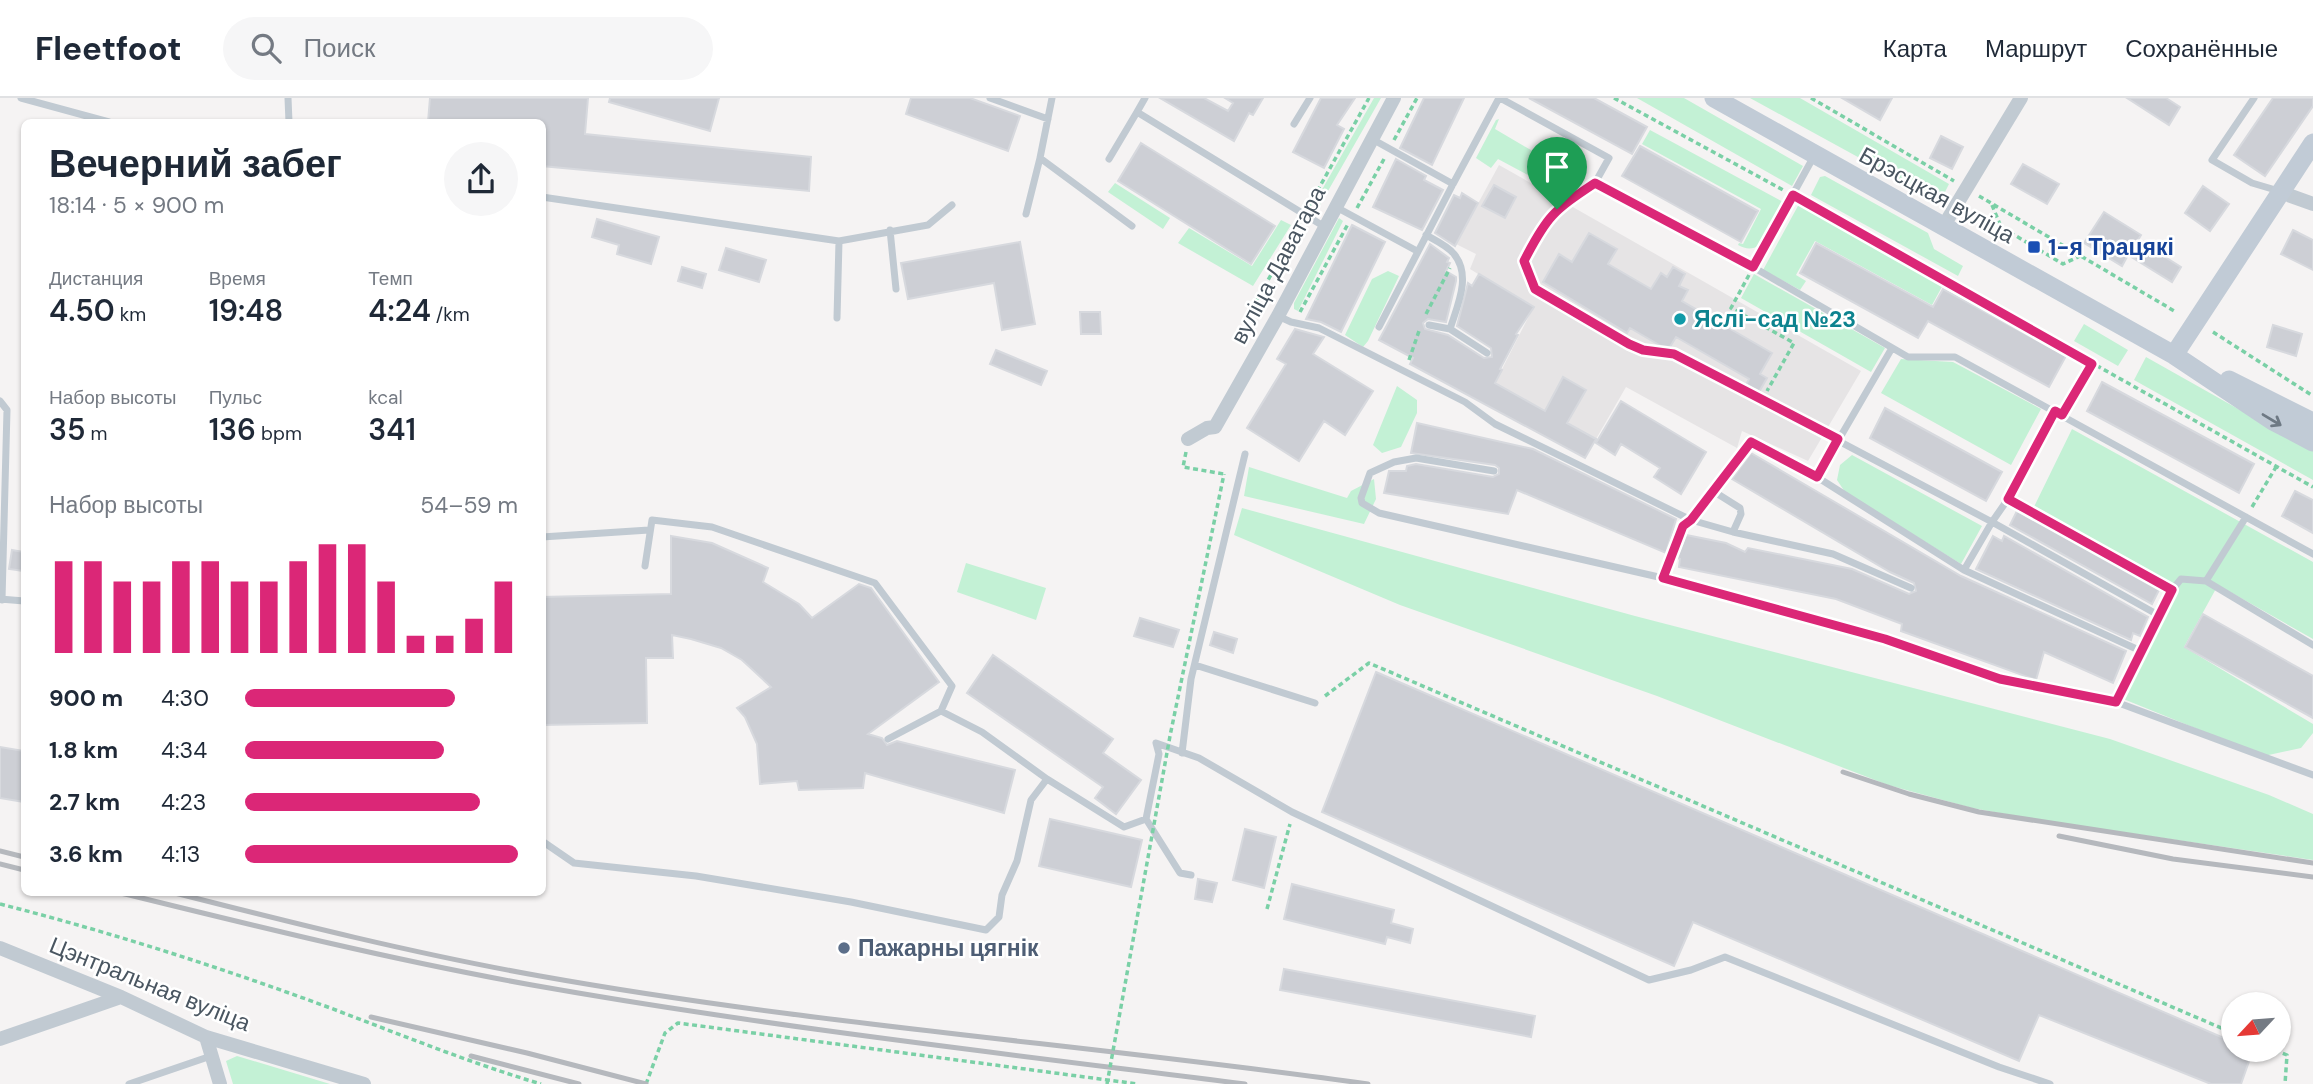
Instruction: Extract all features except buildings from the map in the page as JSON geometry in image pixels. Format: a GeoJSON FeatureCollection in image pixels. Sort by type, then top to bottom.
{"type":"FeatureCollection","features":[{"type":"Feature","properties":{"kind":"main road","name":"Брэсцкая вуліца"},"geometry":{"type":"LineString","coordinates":[[1714,98],[2174,355],[2313,422]]}},
{"type":"Feature","properties":{"kind":"main road"},"geometry":{"type":"LineString","coordinates":[[2174,355],[2313,143]]}},
{"type":"Feature","properties":{"kind":"main road","name":"Брэсцкая вуліца"},"geometry":{"type":"LineString","coordinates":[[2174,355],[2273,421],[2313,442]]}},
{"type":"Feature","properties":{"kind":"street","name":"вуліца Даватара"},"geometry":{"type":"LineString","coordinates":[[1188,439],[1207,428],[1215,427],[1278,316],[1394,98]]}},
{"type":"Feature","properties":{"kind":"street"},"geometry":{"type":"LineString","coordinates":[[1942,227],[2021,98]]}},
{"type":"Feature","properties":{"kind":"street"},"geometry":{"type":"LineString","coordinates":[[2280,192],[2313,204]]}},
{"type":"Feature","properties":{"kind":"street","name":"Цэнтральная вуліца"},"geometry":{"type":"LineString","coordinates":[[0,948],[121,997],[205,1037],[364,1084]]}},
{"type":"Feature","properties":{"kind":"street"},"geometry":{"type":"LineString","coordinates":[[0,1039],[121,997]]}},
{"type":"Feature","properties":{"kind":"street"},"geometry":{"type":"LineString","coordinates":[[205,1037],[220,1084]]}},
{"type":"Feature","properties":{"kind":"lane"},"geometry":{"type":"LineString","coordinates":[[21,98],[98,119]]}},
{"type":"Feature","properties":{"kind":"lane"},"geometry":{"type":"LineString","coordinates":[[288,98],[289,119]]}},
{"type":"Feature","properties":{"kind":"lane"},"geometry":{"type":"LineString","coordinates":[[990,98],[1048,119]]}},
{"type":"Feature","properties":{"kind":"lane"},"geometry":{"type":"LineString","coordinates":[[1026,214],[1052,98]]}},
{"type":"Feature","properties":{"kind":"lane"},"geometry":{"type":"LineString","coordinates":[[1109,159],[1145,98]]}},
{"type":"Feature","properties":{"kind":"lane"},"geometry":{"type":"LineString","coordinates":[[1294,124],[1310,98]]}},
{"type":"Feature","properties":{"kind":"lane"},"geometry":{"type":"LineString","coordinates":[[1379,327],[1499,98],[1609,158],[1595,183],[1557,209],[1543,223],[1524,261],[1535,289],[1629,344],[1643,350],[1674,354],[1838,439],[2160,616]]}},
{"type":"Feature","properties":{"kind":"lane"},"geometry":{"type":"LineString","coordinates":[[2254,98],[2212,160],[2252,183],[2280,192]]}},
{"type":"Feature","properties":{"kind":"lane"},"geometry":{"type":"LineString","coordinates":[[1137,112],[1325,227]]}},
{"type":"Feature","properties":{"kind":"lane"},"geometry":{"type":"LineString","coordinates":[[1372,139],[1453,184]]}},
{"type":"Feature","properties":{"kind":"lane"},"geometry":{"type":"LineString","coordinates":[[1753,267],[1814,155]]}},
{"type":"Feature","properties":{"kind":"lane"},"geometry":{"type":"LineString","coordinates":[[1040,158],[1132,226]]}},
{"type":"Feature","properties":{"kind":"lane"},"geometry":{"type":"LineString","coordinates":[[1595,183],[1753,267],[1908,357],[1955,356],[2313,554]]}},
{"type":"Feature","properties":{"kind":"lane"},"geometry":{"type":"LineString","coordinates":[[546,198],[839,241],[928,225],[952,205]]}},
{"type":"Feature","properties":{"kind":"lane"},"geometry":{"type":"LineString","coordinates":[[1336,207],[1418,251]]}},
{"type":"Feature","properties":{"kind":"lane"},"geometry":{"type":"LineString","coordinates":[[890,230],[896,289]]}},
{"type":"Feature","properties":{"kind":"lane"},"geometry":{"type":"LineString","coordinates":[[1426,235],[1453,251],[1462,274],[1463,287],[1450,329]]}},
{"type":"Feature","properties":{"kind":"lane"},"geometry":{"type":"LineString","coordinates":[[837,318],[839,241]]}},
{"type":"Feature","properties":{"kind":"lane"},"geometry":{"type":"LineString","coordinates":[[1278,316],[1291,323],[1319,328],[1465,402],[1495,424],[1691,520],[1733,533],[1833,554],[1911,589]]}},
{"type":"Feature","properties":{"kind":"lane"},"geometry":{"type":"LineString","coordinates":[[1429,325],[1450,329],[1487,353]]}},
{"type":"Feature","properties":{"kind":"lane"},"geometry":{"type":"LineString","coordinates":[[1817,477],[1892,348]]}},
{"type":"Feature","properties":{"kind":"lane"},"geometry":{"type":"LineString","coordinates":[[0,401],[7,410],[1,600],[21,601]]}},
{"type":"Feature","properties":{"kind":"lane"},"geometry":{"type":"LineString","coordinates":[[1964,570],[2058,413]]}},
{"type":"Feature","properties":{"kind":"lane"},"geometry":{"type":"LineString","coordinates":[[1663,578],[1683,526],[1691,520],[1751,442],[1817,477],[1885,523],[1964,570],[2143,652]]}},
{"type":"Feature","properties":{"kind":"lane"},"geometry":{"type":"LineString","coordinates":[[1182,753],[1195,665],[1245,454]]}},
{"type":"Feature","properties":{"kind":"lane"},"geometry":{"type":"LineString","coordinates":[[1494,471],[1416,458],[1394,462],[1370,473],[1360,498],[1379,513],[1663,578],[1885,639],[2000,679],[2116,702],[2313,775]]}},
{"type":"Feature","properties":{"kind":"lane"},"geometry":{"type":"LineString","coordinates":[[1713,491],[1740,508],[1741,514],[1733,533]]}},
{"type":"Feature","properties":{"kind":"lane"},"geometry":{"type":"LineString","coordinates":[[2008,499],[2172,590]]}},
{"type":"Feature","properties":{"kind":"lane"},"geometry":{"type":"LineString","coordinates":[[2206,581],[2246,517]]}},
{"type":"Feature","properties":{"kind":"lane"},"geometry":{"type":"LineString","coordinates":[[645,566],[652,520],[712,527],[874,583],[952,685],[941,710],[888,739]]}},
{"type":"Feature","properties":{"kind":"lane"},"geometry":{"type":"LineString","coordinates":[[546,537],[649,530]]}},
{"type":"Feature","properties":{"kind":"lane"},"geometry":{"type":"LineString","coordinates":[[2116,702],[2172,590],[2181,579],[2206,581],[2313,645]]}},
{"type":"Feature","properties":{"kind":"lane"},"geometry":{"type":"LineString","coordinates":[[1195,665],[1315,704]]}},
{"type":"Feature","properties":{"kind":"lane"},"geometry":{"type":"LineString","coordinates":[[941,710],[982,732],[1047,779],[1124,827],[1146,819]]}},
{"type":"Feature","properties":{"kind":"lane"},"geometry":{"type":"LineString","coordinates":[[1191,875],[1180,873],[1146,819],[1159,754],[1156,743],[1199,758],[1292,812],[1649,980],[1691,970],[1725,957],[1999,1067],[2050,1084]]}},
{"type":"Feature","properties":{"kind":"lane"},"geometry":{"type":"LineString","coordinates":[[546,844],[574,863],[709,878],[851,902],[986,930],[999,917],[1002,895],[1017,861],[1031,800],[1047,779]]}},
{"type":"Feature","properties":{"kind":"lane"},"geometry":{"type":"LineString","coordinates":[[129,1084],[211,1056]]}},
{"type":"Feature","properties":{"kind":"path"},"geometry":{"type":"LineString","coordinates":[[1256,302],[1369,98]]}},
{"type":"Feature","properties":{"kind":"path"},"geometry":{"type":"LineString","coordinates":[[1614,98],[1793,195],[2313,487]]}},
{"type":"Feature","properties":{"kind":"path"},"geometry":{"type":"LineString","coordinates":[[1811,98],[2176,312]]}},
{"type":"Feature","properties":{"kind":"path"},"geometry":{"type":"LineString","coordinates":[[1991,203],[2001,227],[2063,264],[2081,256]]}},
{"type":"Feature","properties":{"kind":"path"},"geometry":{"type":"LineString","coordinates":[[1753,267],[1731,308],[1794,343],[1761,400]]}},
{"type":"Feature","properties":{"kind":"path"},"geometry":{"type":"LineString","coordinates":[[2213,331],[2313,396]]}},
{"type":"Feature","properties":{"kind":"path"},"geometry":{"type":"LineString","coordinates":[[2058,413],[2092,364]]}},
{"type":"Feature","properties":{"kind":"path"},"geometry":{"type":"LineString","coordinates":[[1107,1084],[1173,722],[1224,474],[1183,467],[1188,439]]}},
{"type":"Feature","properties":{"kind":"path"},"geometry":{"type":"LineString","coordinates":[[2246,517],[2276,467]]}},
{"type":"Feature","properties":{"kind":"path"},"geometry":{"type":"LineString","coordinates":[[1315,704],[1369,663],[2221,1028]]}},
{"type":"Feature","properties":{"kind":"path"},"geometry":{"type":"LineString","coordinates":[[1267,909],[1292,812]]}},
{"type":"Feature","properties":{"kind":"path"},"geometry":{"type":"LineString","coordinates":[[0,904],[80,924],[324,1006],[467,1062],[541,1084]]}},
{"type":"Feature","properties":{"kind":"path"},"geometry":{"type":"LineString","coordinates":[[646,1084],[665,1034],[678,1023],[1138,1084]]}},
{"type":"Feature","properties":{"kind":"path"},"geometry":{"type":"LineString","coordinates":[[2285,1084],[2287,1062]]}},
{"type":"Feature","properties":{"kind":"shaded area"},"geometry":{"type":"Polygon","coordinates":[[[1499,165],[1861,371],[1808,461],[1742,431],[1737,448],[1626,387],[1596,439],[1495,383],[1533,308],[1470,269],[1476,254],[1456,244],[1499,165]]]}},
{"type":"Feature","properties":{"kind":"green space"},"geometry":{"type":"Polygon","coordinates":[[[1374,98],[1381,98],[1320,205],[1315,202],[1374,98]]]}},
{"type":"Feature","properties":{"kind":"green space"},"geometry":{"type":"Polygon","coordinates":[[[1637,98],[1684,98],[1803,166],[1792,186],[1637,98]]]}},
{"type":"Feature","properties":{"kind":"green space"},"geometry":{"type":"Polygon","coordinates":[[[1750,98],[1800,98],[1949,184],[1940,202],[1750,98]]]}},
{"type":"Feature","properties":{"kind":"green space"},"geometry":{"type":"Polygon","coordinates":[[[1499,119],[1495,129],[1548,160],[1556,146],[1585,165],[1567,196],[1498,159],[1491,168],[1476,158],[1499,119]]]}},
{"type":"Feature","properties":{"kind":"green space"},"geometry":{"type":"Polygon","coordinates":[[[1650,130],[1785,203],[1768,237],[1755,247],[1738,245],[1743,244],[1761,209],[1642,144],[1650,130]]]}},
{"type":"Feature","properties":{"kind":"green space"},"geometry":{"type":"Polygon","coordinates":[[[1825,176],[1928,233],[1934,249],[1963,266],[1958,276],[1811,195],[1820,177],[1825,176]]]}},
{"type":"Feature","properties":{"kind":"green space"},"geometry":{"type":"Polygon","coordinates":[[[1115,183],[1170,218],[1163,229],[1108,192],[1115,183]]]}},
{"type":"Feature","properties":{"kind":"green space"},"geometry":{"type":"Polygon","coordinates":[[[1799,204],[1944,283],[1932,305],[1815,241],[1796,275],[1806,281],[1800,290],[1763,270],[1799,204]]]}},
{"type":"Feature","properties":{"kind":"green space"},"geometry":{"type":"Polygon","coordinates":[[[1339,218],[1343,221],[1298,311],[1294,309],[1294,303],[1339,218]]]}},
{"type":"Feature","properties":{"kind":"green space"},"geometry":{"type":"Polygon","coordinates":[[[1281,220],[1291,225],[1253,286],[1178,243],[1189,228],[1252,266],[1281,220]]]}},
{"type":"Feature","properties":{"kind":"green space"},"geometry":{"type":"Polygon","coordinates":[[[1388,271],[1399,276],[1363,347],[1345,335],[1372,279],[1388,271]]]}},
{"type":"Feature","properties":{"kind":"green space"},"geometry":{"type":"Polygon","coordinates":[[[1754,274],[1885,348],[1871,372],[1741,298],[1754,274]]]}},
{"type":"Feature","properties":{"kind":"green space"},"geometry":{"type":"Polygon","coordinates":[[[2084,324],[2128,350],[2118,366],[2074,341],[2084,324]]]}},
{"type":"Feature","properties":{"kind":"green space"},"geometry":{"type":"Polygon","coordinates":[[[2146,357],[2313,451],[2313,480],[2134,380],[2146,357]]]}},
{"type":"Feature","properties":{"kind":"green space"},"geometry":{"type":"Polygon","coordinates":[[[1901,359],[1953,362],[2041,409],[2011,465],[1881,393],[1901,359]]]}},
{"type":"Feature","properties":{"kind":"green space"},"geometry":{"type":"Polygon","coordinates":[[[1397,386],[1417,400],[1417,413],[1401,447],[1382,453],[1373,445],[1397,386]]]}},
{"type":"Feature","properties":{"kind":"green space"},"geometry":{"type":"Polygon","coordinates":[[[2072,429],[2313,562],[2313,639],[2218,585],[2184,647],[2313,724],[2313,733],[2301,748],[2264,756],[2116,696],[2175,592],[2030,515],[2072,429]]]}},
{"type":"Feature","properties":{"kind":"green space"},"geometry":{"type":"Polygon","coordinates":[[[1852,455],[1982,526],[1961,564],[1845,492],[1837,480],[1840,465],[1852,455]]]}},
{"type":"Feature","properties":{"kind":"green space"},"geometry":{"type":"Polygon","coordinates":[[[1249,467],[1347,498],[1351,491],[1374,479],[1376,499],[1364,524],[1244,496],[1249,467]]]}},
{"type":"Feature","properties":{"kind":"green space"},"geometry":{"type":"Polygon","coordinates":[[[1242,508],[1635,616],[2110,739],[2269,795],[2313,814],[2313,860],[2033,819],[1972,808],[1888,785],[1657,696],[1400,605],[1234,535],[1242,508]]]}},
{"type":"Feature","properties":{"kind":"green space"},"geometry":{"type":"Polygon","coordinates":[[[966,563],[1046,588],[1036,620],[957,592],[966,563]]]}},
{"type":"Feature","properties":{"kind":"green space"},"geometry":{"type":"Polygon","coordinates":[[[237,1056],[330,1084],[233,1084],[226,1061],[237,1056]]]}},
{"type":"Feature","properties":{"kind":"railway"},"geometry":{"type":"LineString","coordinates":[[1843,772],[1909,794],[1979,812],[2313,863]]}},
{"type":"Feature","properties":{"kind":"railway"},"geometry":{"type":"LineString","coordinates":[[2059,836],[2173,859],[2313,877]]}},
{"type":"Feature","properties":{"kind":"railway"},"geometry":{"type":"LineString","coordinates":[[0,851],[21,856]]}},
{"type":"Feature","properties":{"kind":"railway"},"geometry":{"type":"LineString","coordinates":[[0,864],[21,869]]}},
{"type":"Feature","properties":{"kind":"railway"},"geometry":{"type":"LineString","coordinates":[[133,896],[376,954],[532,985],[799,1027],[1245,1084]]}},
{"type":"Feature","properties":{"kind":"railway"},"geometry":{"type":"LineString","coordinates":[[187,896],[447,958],[643,993],[1368,1084]]}},
{"type":"Feature","properties":{"kind":"railway"},"geometry":{"type":"LineString","coordinates":[[371,1017],[646,1084]]}},
{"type":"Feature","properties":{"kind":"railway"},"geometry":{"type":"LineString","coordinates":[[471,1056],[579,1084]]}},
{"type":"Feature","properties":{"kind":"place","name":"1-я Трацякі"},"geometry":{"type":"Point","coordinates":[2034,247]}},
{"type":"Feature","properties":{"kind":"place","name":"Яслі-сад №23"},"geometry":{"type":"Point","coordinates":[1680,319]}},
{"type":"Feature","properties":{"kind":"place","name":"Пажарны цягнік"},"geometry":{"type":"Point","coordinates":[844,948]}},
{"type":"Feature","properties":{"kind":"route"},"geometry":{"type":"LineString","coordinates":[[1595,183],[1753,267],[1793,195],[2092,364],[2062,415],[2055,411],[2008,499],[2172,590],[2116,702],[2000,679],[1885,639],[1663,578],[1683,526],[1691,520],[1751,442],[1817,477],[1838,439],[1674,354],[1643,350],[1629,344],[1535,289],[1524,261],[1543,223],[1557,209],[1595,183]]}}]}
